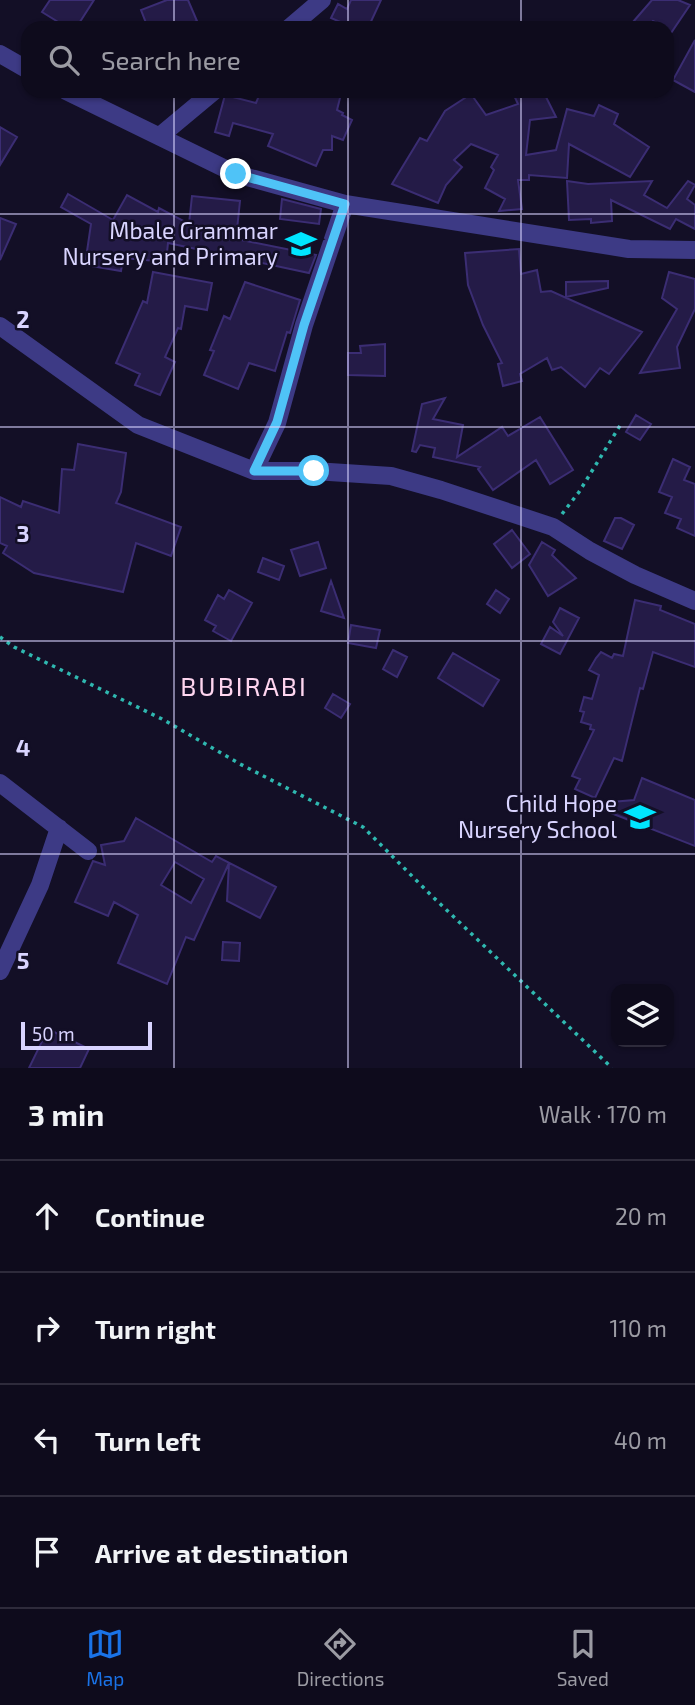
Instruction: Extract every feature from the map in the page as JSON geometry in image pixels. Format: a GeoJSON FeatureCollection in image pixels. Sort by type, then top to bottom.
{"type":"FeatureCollection","features":[{"type":"Feature","properties":{"kind":"street"},"geometry":{"type":"LineString","coordinates":[[297,21],[322,0]]}},
{"type":"Feature","properties":{"kind":"street"},"geometry":{"type":"LineString","coordinates":[[0,54],[21,66]]}},
{"type":"Feature","properties":{"kind":"street"},"geometry":{"type":"LineString","coordinates":[[81,98],[236,174],[345,204],[629,249],[695,250]]}},
{"type":"Feature","properties":{"kind":"street"},"geometry":{"type":"LineString","coordinates":[[160,136],[206,98]]}},
{"type":"Feature","properties":{"kind":"street"},"geometry":{"type":"LineString","coordinates":[[254,471],[277,422],[304,325],[345,204]]}},
{"type":"Feature","properties":{"kind":"street"},"geometry":{"type":"LineString","coordinates":[[0,327],[138,425],[254,471],[314,471],[391,476],[441,490],[552,527],[635,575],[695,601]]}},
{"type":"Feature","properties":{"kind":"street"},"geometry":{"type":"LineString","coordinates":[[0,783],[88,851]]}},
{"type":"Feature","properties":{"kind":"street"},"geometry":{"type":"LineString","coordinates":[[0,971],[40,885],[59,828]]}},
{"type":"Feature","properties":{"kind":"path"},"geometry":{"type":"LineString","coordinates":[[552,527],[579,492],[621,424]]}},
{"type":"Feature","properties":{"kind":"path"},"geometry":{"type":"LineString","coordinates":[[0,637],[14,647],[162,719],[240,764],[363,827],[612,1068]]}},
{"type":"Feature","properties":{"kind":"building"},"geometry":{"type":"Polygon","coordinates":[[[50,0],[94,0],[80,21],[57,21],[42,12],[50,0]]]}},
{"type":"Feature","properties":{"kind":"building"},"geometry":{"type":"Polygon","coordinates":[[[167,0],[188,0],[197,21],[145,21],[141,10],[167,0]]]}},
{"type":"Feature","properties":{"kind":"building"},"geometry":{"type":"Polygon","coordinates":[[[351,0],[381,0],[371,21],[338,21],[331,18],[338,4],[347,9],[351,0]]]}},
{"type":"Feature","properties":{"kind":"building"},"geometry":{"type":"Polygon","coordinates":[[[652,0],[678,0],[690,5],[674,29],[674,21],[634,21],[652,0]]]}},
{"type":"Feature","properties":{"kind":"building"},"geometry":{"type":"Polygon","coordinates":[[[695,40],[695,92],[674,78],[695,40]]]}},
{"type":"Feature","properties":{"kind":"building"},"geometry":{"type":"Polygon","coordinates":[[[224,98],[256,103],[258,98],[340,98],[337,110],[352,120],[343,140],[332,136],[332,150],[323,150],[316,166],[268,146],[273,134],[233,123],[229,136],[215,132],[224,98]]]}},
{"type":"Feature","properties":{"kind":"building"},"geometry":{"type":"Polygon","coordinates":[[[465,98],[474,98],[486,115],[518,104],[515,98],[546,98],[556,117],[530,120],[526,155],[556,150],[567,109],[594,116],[599,105],[618,114],[614,124],[649,147],[630,177],[569,144],[567,178],[529,175],[529,180],[518,180],[522,209],[499,211],[505,199],[485,188],[494,170],[491,167],[498,155],[471,144],[454,160],[462,167],[446,185],[438,203],[392,184],[420,138],[427,141],[445,111],[465,98]]]}},
{"type":"Feature","properties":{"kind":"building"},"geometry":{"type":"Polygon","coordinates":[[[0,127],[17,137],[0,165],[0,127]]]}},
{"type":"Feature","properties":{"kind":"building"},"geometry":{"type":"Polygon","coordinates":[[[567,181],[588,184],[652,181],[644,195],[667,208],[688,181],[695,185],[687,199],[695,205],[695,229],[676,219],[670,229],[611,200],[612,221],[591,223],[591,219],[569,220],[567,181]]]}},
{"type":"Feature","properties":{"kind":"building"},"geometry":{"type":"Polygon","coordinates":[[[68,194],[113,220],[127,195],[158,212],[159,208],[189,224],[192,196],[240,201],[236,239],[316,255],[309,273],[168,243],[166,262],[123,258],[121,271],[85,265],[91,224],[61,207],[68,194]]]}},
{"type":"Feature","properties":{"kind":"building"},"geometry":{"type":"Polygon","coordinates":[[[282,199],[321,209],[319,224],[280,219],[282,199]]]}},
{"type":"Feature","properties":{"kind":"building"},"geometry":{"type":"Polygon","coordinates":[[[0,218],[16,224],[0,260],[0,218]]]}},
{"type":"Feature","properties":{"kind":"building"},"geometry":{"type":"Polygon","coordinates":[[[519,249],[521,274],[537,270],[541,292],[551,291],[642,332],[609,374],[600,368],[585,387],[561,367],[552,370],[547,358],[520,374],[522,381],[503,386],[498,364],[502,363],[483,325],[468,285],[465,253],[519,249]]]}},
{"type":"Feature","properties":{"kind":"building"},"geometry":{"type":"Polygon","coordinates":[[[153,272],[212,283],[207,310],[185,306],[181,329],[178,328],[165,357],[175,362],[160,395],[135,385],[140,374],[116,363],[143,301],[147,303],[153,272]]]}},
{"type":"Feature","properties":{"kind":"building"},"geometry":{"type":"Polygon","coordinates":[[[669,272],[695,279],[695,309],[677,347],[680,368],[640,373],[677,309],[662,298],[669,272]]]}},
{"type":"Feature","properties":{"kind":"building"},"geometry":{"type":"Polygon","coordinates":[[[608,281],[608,288],[566,297],[566,282],[608,281]]]}},
{"type":"Feature","properties":{"kind":"building"},"geometry":{"type":"Polygon","coordinates":[[[245,282],[300,300],[275,371],[249,363],[238,389],[204,375],[214,351],[210,350],[224,316],[230,319],[245,282]]]}},
{"type":"Feature","properties":{"kind":"building"},"geometry":{"type":"Polygon","coordinates":[[[385,344],[385,376],[348,375],[348,353],[361,353],[360,346],[385,344]]]}},
{"type":"Feature","properties":{"kind":"building"},"geometry":{"type":"Polygon","coordinates":[[[445,398],[433,419],[463,425],[457,457],[502,427],[508,436],[540,417],[573,470],[550,484],[536,460],[493,490],[478,469],[480,467],[433,457],[435,448],[420,445],[416,452],[412,451],[422,404],[445,398]]]}},
{"type":"Feature","properties":{"kind":"building"},"geometry":{"type":"Polygon","coordinates":[[[636,415],[651,424],[640,440],[626,432],[636,415]]]}},
{"type":"Feature","properties":{"kind":"building"},"geometry":{"type":"Polygon","coordinates":[[[78,444],[126,453],[121,492],[116,503],[181,527],[171,556],[136,543],[123,592],[34,573],[3,553],[7,546],[0,543],[0,497],[21,507],[23,501],[59,513],[62,469],[74,470],[78,444]]]}},
{"type":"Feature","properties":{"kind":"building"},"geometry":{"type":"Polygon","coordinates":[[[673,459],[690,467],[684,480],[695,484],[695,536],[677,528],[681,519],[665,513],[672,497],[659,492],[673,459]]]}},
{"type":"Feature","properties":{"kind":"building"},"geometry":{"type":"Polygon","coordinates":[[[615,518],[634,525],[622,549],[604,541],[615,518]]]}},
{"type":"Feature","properties":{"kind":"building"},"geometry":{"type":"Polygon","coordinates":[[[512,530],[530,554],[512,568],[494,544],[512,530]]]}},
{"type":"Feature","properties":{"kind":"building"},"geometry":{"type":"Polygon","coordinates":[[[318,542],[326,568],[300,576],[291,550],[318,542]]]}},
{"type":"Feature","properties":{"kind":"building"},"geometry":{"type":"Polygon","coordinates":[[[542,542],[555,550],[552,555],[576,578],[548,596],[529,565],[542,542]]]}},
{"type":"Feature","properties":{"kind":"building"},"geometry":{"type":"Polygon","coordinates":[[[263,558],[284,566],[279,580],[258,572],[263,558]]]}},
{"type":"Feature","properties":{"kind":"building"},"geometry":{"type":"Polygon","coordinates":[[[331,581],[344,618],[321,611],[331,581]]]}},
{"type":"Feature","properties":{"kind":"building"},"geometry":{"type":"Polygon","coordinates":[[[229,590],[252,603],[231,641],[213,631],[216,626],[205,620],[218,595],[224,599],[229,590]]]}},
{"type":"Feature","properties":{"kind":"building"},"geometry":{"type":"Polygon","coordinates":[[[496,590],[509,599],[500,613],[487,604],[496,590]]]}},
{"type":"Feature","properties":{"kind":"building"},"geometry":{"type":"Polygon","coordinates":[[[635,600],[661,606],[660,610],[695,624],[695,667],[653,652],[643,689],[640,688],[622,761],[614,758],[595,798],[575,789],[580,779],[572,776],[594,730],[590,729],[591,725],[581,722],[584,712],[580,711],[584,697],[592,699],[599,675],[589,670],[596,658],[601,652],[612,658],[614,654],[623,656],[635,600]]]}},
{"type":"Feature","properties":{"kind":"building"},"geometry":{"type":"Polygon","coordinates":[[[560,608],[579,618],[560,654],[541,644],[550,627],[563,636],[553,622],[560,608]]]}},
{"type":"Feature","properties":{"kind":"building"},"geometry":{"type":"Polygon","coordinates":[[[351,625],[380,630],[376,648],[348,643],[351,625]]]}},
{"type":"Feature","properties":{"kind":"building"},"geometry":{"type":"Polygon","coordinates":[[[393,650],[407,657],[397,677],[383,669],[393,650]]]}},
{"type":"Feature","properties":{"kind":"building"},"geometry":{"type":"Polygon","coordinates":[[[453,653],[499,680],[483,706],[438,678],[453,653]]]}},
{"type":"Feature","properties":{"kind":"building"},"geometry":{"type":"Polygon","coordinates":[[[333,694],[350,704],[341,718],[325,708],[333,694]]]}},
{"type":"Feature","properties":{"kind":"building"},"geometry":{"type":"Polygon","coordinates":[[[642,778],[695,800],[695,846],[588,804],[634,800],[642,778]]]}},
{"type":"Feature","properties":{"kind":"building"},"geometry":{"type":"Polygon","coordinates":[[[136,818],[212,862],[216,856],[276,887],[260,918],[227,901],[229,863],[194,940],[186,937],[167,984],[118,963],[138,915],[114,902],[108,916],[75,902],[93,861],[105,865],[101,845],[124,841],[136,818]],[[175,862],[161,885],[191,903],[204,879],[175,862]]]}},
{"type":"Feature","properties":{"kind":"building"},"geometry":{"type":"Polygon","coordinates":[[[223,942],[240,943],[239,961],[222,960],[223,942]]]}},
{"type":"Feature","properties":{"kind":"building"},"geometry":{"type":"Polygon","coordinates":[[[48,1029],[89,1049],[80,1068],[29,1068],[48,1029]]]}},
{"type":"Feature","properties":{"kind":"place","name":"Mbale Grammar Nursery and Primary"},"geometry":{"type":"Point","coordinates":[301,244]}},
{"type":"Feature","properties":{"kind":"place","name":"Child Hope Nursery School"},"geometry":{"type":"Point","coordinates":[640,817]}},
{"type":"Feature","properties":{"kind":"district","name":"BUBIRABI"},"geometry":{"type":"Point","coordinates":[244,687]}},
{"type":"Feature","properties":{"kind":"route"},"geometry":{"type":"LineString","coordinates":[[236,174],[345,204],[304,325],[277,422],[254,471],[314,471]]}}]}
